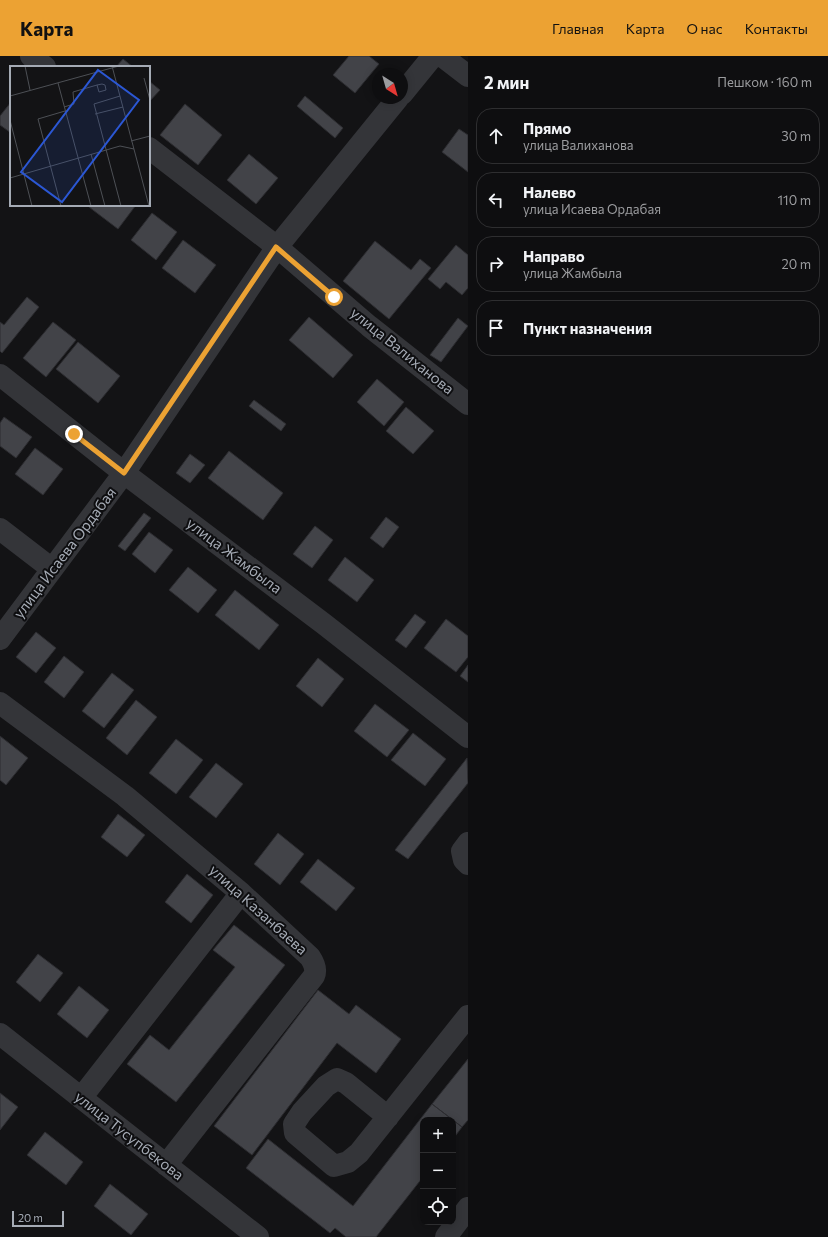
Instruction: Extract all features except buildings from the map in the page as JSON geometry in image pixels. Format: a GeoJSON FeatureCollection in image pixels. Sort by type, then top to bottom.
{"type":"FeatureCollection","features":[{"type":"Feature","properties":{"kind":"street"},"geometry":{"type":"LineString","coordinates":[[31,56],[44,66]]}},
{"type":"Feature","properties":{"kind":"street"},"geometry":{"type":"LineString","coordinates":[[408,87],[433,56]]}},
{"type":"Feature","properties":{"kind":"street"},"geometry":{"type":"LineString","coordinates":[[442,56],[468,76]]}},
{"type":"Feature","properties":{"kind":"street","name":"улица Исаева Ордабая"},"geometry":{"type":"LineString","coordinates":[[0,639],[124,473],[276,247],[393,104]]}},
{"type":"Feature","properties":{"kind":"street","name":"улица Валиханова"},"geometry":{"type":"LineString","coordinates":[[150,149],[276,247],[369,326],[468,404]]}},
{"type":"Feature","properties":{"kind":"street","name":"улица Жамбыла"},"geometry":{"type":"LineString","coordinates":[[0,376],[124,473],[324,624],[468,737]]}},
{"type":"Feature","properties":{"kind":"street"},"geometry":{"type":"LineString","coordinates":[[0,529],[52,569]]}},
{"type":"Feature","properties":{"kind":"street","name":"улица Казанбаева"},"geometry":{"type":"LineString","coordinates":[[0,703],[125,796],[241,893],[310,957],[314,963],[316,972],[314,976],[166,1165]]}},
{"type":"Feature","properties":{"kind":"street"},"geometry":{"type":"LineString","coordinates":[[468,843],[462,851],[464,860],[468,864]]}},
{"type":"Feature","properties":{"kind":"street"},"geometry":{"type":"LineString","coordinates":[[81,1098],[241,893]]}},
{"type":"Feature","properties":{"kind":"street"},"geometry":{"type":"LineString","coordinates":[[388,1117],[468,1016]]}},
{"type":"Feature","properties":{"kind":"street","name":"улица Тусупбекова"},"geometry":{"type":"LineString","coordinates":[[0,1034],[258,1237]]}},
{"type":"Feature","properties":{"kind":"street"},"geometry":{"type":"LineString","coordinates":[[446,1237],[468,1208]]}},
{"type":"Feature","properties":{"kind":"route"},"geometry":{"type":"LineString","coordinates":[[74,434],[124,473],[276,247],[334,297]]}}]}
